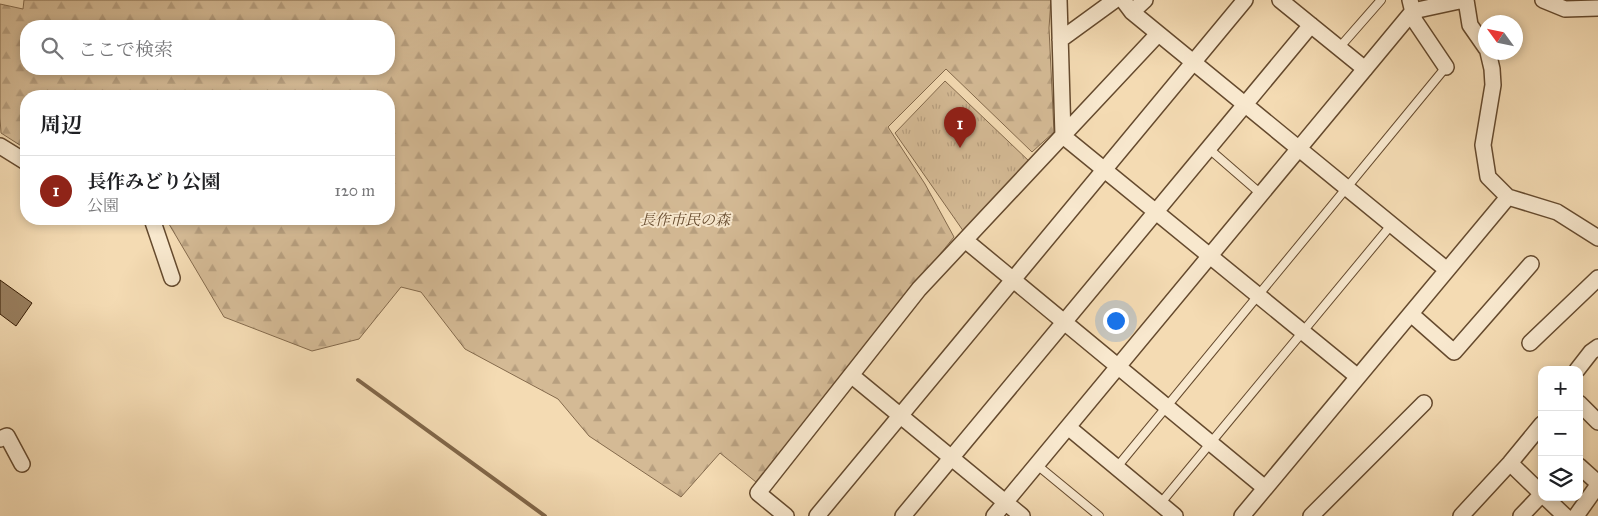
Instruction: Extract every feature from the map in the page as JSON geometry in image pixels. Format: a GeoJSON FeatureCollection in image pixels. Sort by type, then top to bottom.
{"type":"FeatureCollection","features":[{"type":"Feature","properties":{"kind":"street"},"geometry":{"type":"LineString","coordinates":[[1059,0],[1063,136],[1358,377]]}},
{"type":"Feature","properties":{"kind":"street"},"geometry":{"type":"LineString","coordinates":[[1060,40],[1115,0]]}},
{"type":"Feature","properties":{"kind":"street"},"geometry":{"type":"LineString","coordinates":[[1145,0],[1128,6],[1158,34],[1447,270]]}},
{"type":"Feature","properties":{"kind":"street"},"geometry":{"type":"LineString","coordinates":[[817,516],[1245,0]]}},
{"type":"Feature","properties":{"kind":"street"},"geometry":{"type":"LineString","coordinates":[[1280,0],[1299,6],[1311,25],[1365,69]]}},
{"type":"Feature","properties":{"kind":"street"},"geometry":{"type":"LineString","coordinates":[[994,516],[1365,69],[1411,6],[1465,0],[1470,25],[1478,36]]}},
{"type":"Feature","properties":{"kind":"street"},"geometry":{"type":"LineString","coordinates":[[1543,0],[1565,10],[1598,8]]}},
{"type":"Feature","properties":{"kind":"street"},"geometry":{"type":"LineString","coordinates":[[1411,6],[1415,21],[1446,67]]}},
{"type":"Feature","properties":{"kind":"street"},"geometry":{"type":"LineString","coordinates":[[903,516],[1311,25]]}},
{"type":"Feature","properties":{"kind":"street"},"geometry":{"type":"LineString","coordinates":[[786,516],[758,493],[919,289],[1158,34]]}},
{"type":"Feature","properties":{"kind":"street"},"geometry":{"type":"LineString","coordinates":[[1490,60],[1493,85],[1483,144],[1484,164],[1488,178],[1508,197],[1557,212],[1598,238]]}},
{"type":"Feature","properties":{"kind":"street"},"geometry":{"type":"LineString","coordinates":[[0,146],[20,158]]}},
{"type":"Feature","properties":{"kind":"street"},"geometry":{"type":"LineString","coordinates":[[1242,516],[1508,197]]}},
{"type":"Feature","properties":{"kind":"street"},"geometry":{"type":"LineString","coordinates":[[154,225],[172,278]]}},
{"type":"Feature","properties":{"kind":"street"},"geometry":{"type":"LineString","coordinates":[[965,240],[1265,488]]}},
{"type":"Feature","properties":{"kind":"street"},"geometry":{"type":"LineString","coordinates":[[1411,314],[1454,352],[1531,264]]}},
{"type":"Feature","properties":{"kind":"street"},"geometry":{"type":"LineString","coordinates":[[1530,343],[1598,278]]}},
{"type":"Feature","properties":{"kind":"street"},"geometry":{"type":"LineString","coordinates":[[1580,366],[1598,346]]}},
{"type":"Feature","properties":{"kind":"street"},"geometry":{"type":"LineString","coordinates":[[851,375],[1022,516]]}},
{"type":"Feature","properties":{"kind":"street"},"geometry":{"type":"LineString","coordinates":[[1312,516],[1424,403]]}},
{"type":"Feature","properties":{"kind":"street"},"geometry":{"type":"LineString","coordinates":[[1583,407],[1598,422]]}},
{"type":"Feature","properties":{"kind":"street"},"geometry":{"type":"LineString","coordinates":[[1068,427],[1175,516]]}},
{"type":"Feature","properties":{"kind":"street"},"geometry":{"type":"LineString","coordinates":[[1461,516],[1538,430]]}},
{"type":"Feature","properties":{"kind":"street"},"geometry":{"type":"LineString","coordinates":[[0,439],[7,436],[22,464]]}},
{"type":"Feature","properties":{"kind":"street"},"geometry":{"type":"LineString","coordinates":[[1510,463],[1542,494],[1521,516]]}},
{"type":"Feature","properties":{"kind":"street"},"geometry":{"type":"LineString","coordinates":[[1576,516],[1598,484],[1583,470]]}},
{"type":"Feature","properties":{"kind":"street"},"geometry":{"type":"LineString","coordinates":[[1549,501],[1565,516]]}},
{"type":"Feature","properties":{"kind":"lane"},"geometry":{"type":"LineString","coordinates":[[1339,48],[1381,0]]}},
{"type":"Feature","properties":{"kind":"lane"},"geometry":{"type":"LineString","coordinates":[[1117,468],[1446,67]]}},
{"type":"Feature","properties":{"kind":"lane"},"geometry":{"type":"LineString","coordinates":[[1208,148],[1261,194]]}},
{"type":"Feature","properties":{"kind":"lane"},"geometry":{"type":"LineString","coordinates":[[1160,504],[1392,224]]}},
{"type":"Feature","properties":{"kind":"lane"},"geometry":{"type":"LineString","coordinates":[[1037,464],[1099,516]]}},
{"type":"Feature","properties":{"kind":"green space","name":"長作市民の森"},"geometry":{"type":"Polygon","coordinates":[[[24,0],[1051,0],[1049,28],[1054,132],[1032,152],[946,69],[888,127],[925,184],[954,237],[756,482],[720,453],[681,497],[589,436],[558,399],[465,349],[421,292],[401,287],[359,339],[312,351],[224,317],[170,225],[395,225],[395,90],[20,90],[20,145],[1,133],[0,4],[23,9],[24,0]]]}},
{"type":"Feature","properties":{"kind":"green space"},"geometry":{"type":"Polygon","coordinates":[[[945,81],[1030,162],[964,232],[895,133],[945,81]]]}},
{"type":"Feature","properties":{"kind":"building"},"geometry":{"type":"Polygon","coordinates":[[[0,280],[32,303],[16,326],[0,314],[0,280]]]}},
{"type":"Feature","properties":{"kind":"waterway"},"geometry":{"type":"LineString","coordinates":[[358,380],[545,516]]}},
{"type":"Feature","properties":{"kind":"place","name":"長作みどり公園"},"geometry":{"type":"Point","coordinates":[960,148]}}]}
